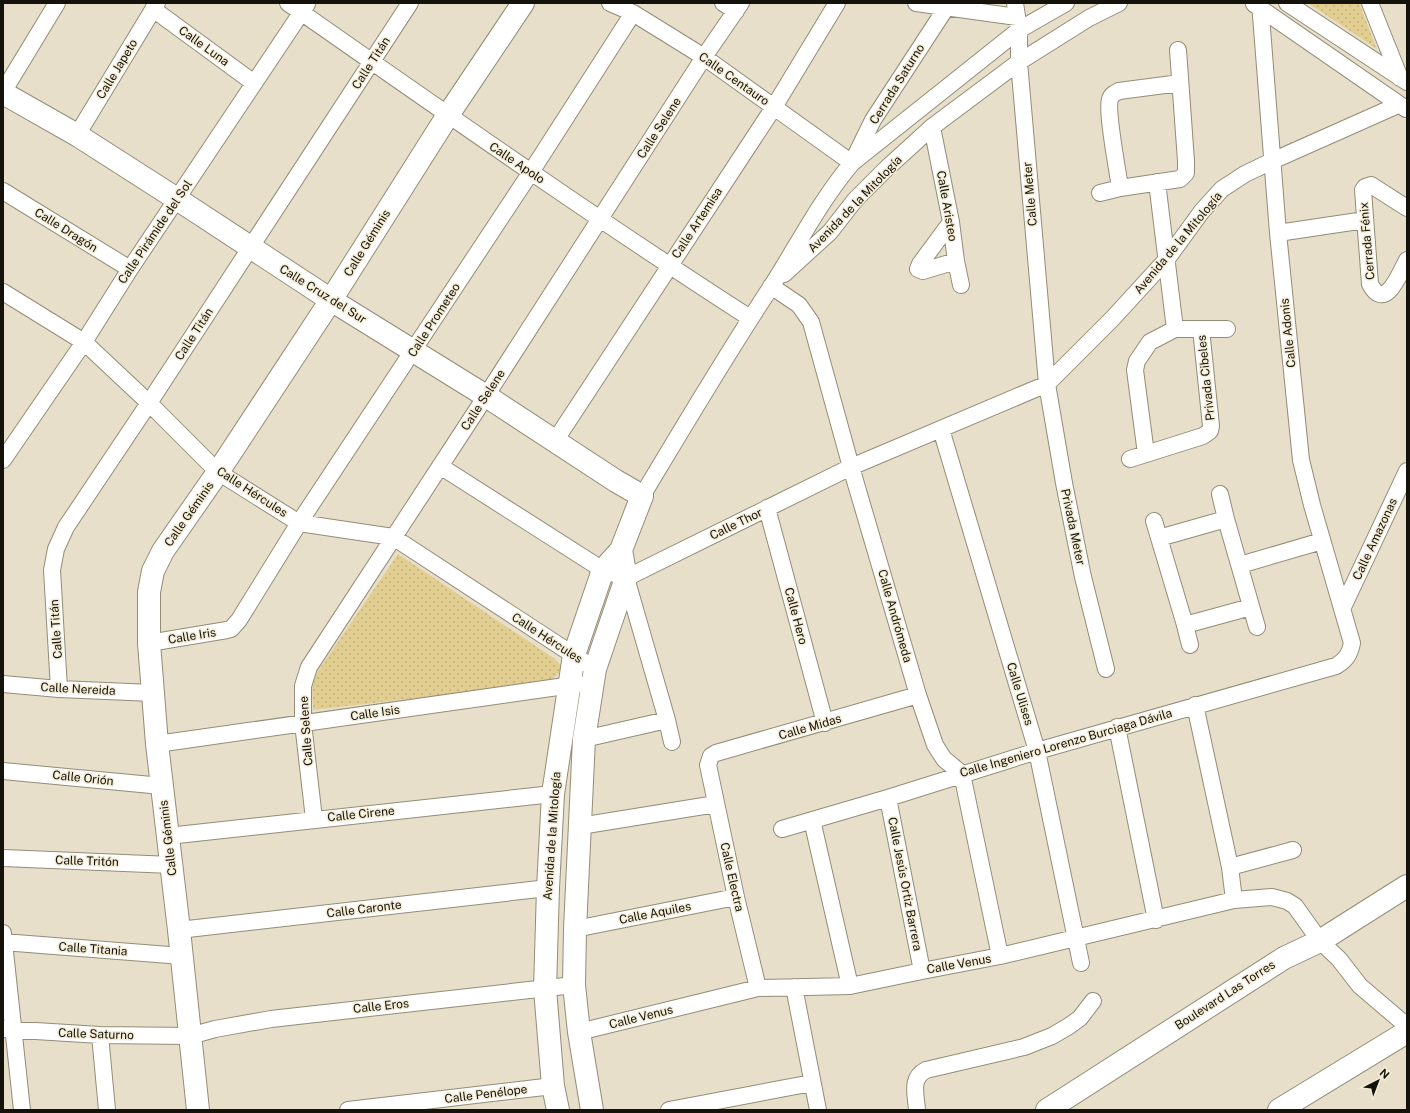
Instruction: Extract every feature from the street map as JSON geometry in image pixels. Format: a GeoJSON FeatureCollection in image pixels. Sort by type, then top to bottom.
{"type":"FeatureCollection","features":[{"type":"Feature","properties":{"kind":"street"},"geometry":{"type":"LineString","coordinates":[[3,92],[57,3]]}},
{"type":"Feature","properties":{"kind":"street","name":"Calle Titán"},"geometry":{"type":"LineString","coordinates":[[59,689],[52,570],[56,549],[66,527],[149,403],[410,3]]}},
{"type":"Feature","properties":{"kind":"street","name":"Calle Géminis"},"geometry":{"type":"LineString","coordinates":[[198,1110],[180,930],[157,744],[149,643],[149,592],[153,571],[163,551],[218,472],[331,300],[448,115],[523,3]]}},
{"type":"Feature","properties":{"kind":"street","name":"Calle Centauro"},"geometry":{"type":"LineString","coordinates":[[610,3],[634,13],[704,57],[852,163]]}},
{"type":"Feature","properties":{"kind":"street","name":"Calle Artemisa"},"geometry":{"type":"LineString","coordinates":[[555,441],[774,107],[837,3]]}},
{"type":"Feature","properties":{"kind":"street"},"geometry":{"type":"LineString","coordinates":[[916,3],[1017,17]]}},
{"type":"Feature","properties":{"kind":"street","name":"Avenida de la Mitología"},"geometry":{"type":"LineString","coordinates":[[558,1110],[553,1086],[545,989],[553,794],[574,655],[603,570],[621,550],[642,496],[750,318],[837,181],[852,163],[1017,17],[1066,3]]}},
{"type":"Feature","properties":{"kind":"street","name":"Avenida de la Mitología"},"geometry":{"type":"LineString","coordinates":[[771,286],[830,232],[855,200],[887,168],[932,127],[1019,62],[1089,18],[1119,3]]}},
{"type":"Feature","properties":{"kind":"street"},"geometry":{"type":"LineString","coordinates":[[1287,3],[1404,80]]}},
{"type":"Feature","properties":{"kind":"street"},"geometry":{"type":"LineString","coordinates":[[1370,3],[1404,80]]}},
{"type":"Feature","properties":{"kind":"street","name":"Avenida de la Mitología"},"geometry":{"type":"LineString","coordinates":[[1257,4],[1403,108]]}},
{"type":"Feature","properties":{"kind":"street","name":"Calle Adonis"},"geometry":{"type":"LineString","coordinates":[[1257,4],[1301,460],[1322,542],[1343,607],[1352,643],[1351,651],[1348,656]]}},
{"type":"Feature","properties":{"kind":"street","name":"Calle Luna"},"geometry":{"type":"LineString","coordinates":[[155,6],[254,83]]}},
{"type":"Feature","properties":{"kind":"street","name":"Calle Japeto"},"geometry":{"type":"LineString","coordinates":[[77,135],[155,6]]}},
{"type":"Feature","properties":{"kind":"street","name":"Calle Apolo"},"geometry":{"type":"LineString","coordinates":[[299,6],[448,115],[600,220],[750,318]]}},
{"type":"Feature","properties":{"kind":"street","name":"Calle Pirámide del Sol"},"geometry":{"type":"LineString","coordinates":[[3,460],[84,342],[130,269],[254,83],[299,6]]}},
{"type":"Feature","properties":{"kind":"street","name":"Calle Selene"},"geometry":{"type":"LineString","coordinates":[[314,819],[303,723],[303,686],[308,667],[600,220],[704,57],[733,6]]}},
{"type":"Feature","properties":{"kind":"street","name":"Cerrada Saturno"},"geometry":{"type":"LineString","coordinates":[[852,163],[872,120],[946,8]]}},
{"type":"Feature","properties":{"kind":"street","name":"Calle Prometeo"},"geometry":{"type":"LineString","coordinates":[[234,626],[245,611],[299,523],[414,351],[634,13]]}},
{"type":"Feature","properties":{"kind":"street","name":"Calle Meter"},"geometry":{"type":"LineString","coordinates":[[1017,17],[1019,62],[1047,384]]}},
{"type":"Feature","properties":{"kind":"street"},"geometry":{"type":"LineString","coordinates":[[1100,193],[1120,188],[1180,178],[1186,173],[1178,50]]}},
{"type":"Feature","properties":{"kind":"street"},"geometry":{"type":"LineString","coordinates":[[1120,188],[1109,115],[1110,99],[1113,94],[1119,91],[1180,83]]}},
{"type":"Feature","properties":{"kind":"street","name":"Calle Cruz del Sur"},"geometry":{"type":"LineString","coordinates":[[3,92],[77,135],[331,300],[486,396],[616,482],[642,496]]}},
{"type":"Feature","properties":{"kind":"street","name":"Avenida de la Mitología"},"geometry":{"type":"LineString","coordinates":[[1047,384],[1113,318],[1167,259],[1202,211],[1222,189],[1245,174],[1272,161],[1403,108]]}},
{"type":"Feature","properties":{"kind":"street","name":"Calle Aristeo"},"geometry":{"type":"LineString","coordinates":[[932,127],[951,222],[956,261],[962,285]]}},
{"type":"Feature","properties":{"kind":"street"},"geometry":{"type":"LineString","coordinates":[[1157,182],[1175,329]]}},
{"type":"Feature","properties":{"kind":"street","name":"Cerrada Fénix"},"geometry":{"type":"LineString","coordinates":[[1407,208],[1376,187],[1368,185],[1363,190],[1370,284],[1374,291],[1379,294],[1385,294],[1392,289],[1407,260]]}},
{"type":"Feature","properties":{"kind":"street","name":"Calle Dragón"},"geometry":{"type":"LineString","coordinates":[[3,191],[130,269]]}},
{"type":"Feature","properties":{"kind":"street"},"geometry":{"type":"LineString","coordinates":[[1278,233],[1365,220]]}},
{"type":"Feature","properties":{"kind":"street"},"geometry":{"type":"LineString","coordinates":[[951,222],[920,264],[918,269],[923,271],[956,261]]}},
{"type":"Feature","properties":{"kind":"street","name":"Calle Andrómeda"},"geometry":{"type":"LineString","coordinates":[[771,286],[799,305],[811,322],[851,467],[918,695],[935,745],[944,759],[962,774]]}},
{"type":"Feature","properties":{"kind":"street","name":"Calle Hércules"},"geometry":{"type":"LineString","coordinates":[[3,292],[84,342],[149,403],[218,472],[299,523],[393,537],[574,655],[594,675]]}},
{"type":"Feature","properties":{"kind":"street","name":"Privada Cibeles"},"geometry":{"type":"LineString","coordinates":[[1146,454],[1135,370],[1137,361],[1150,342],[1175,329],[1227,329]]}},
{"type":"Feature","properties":{"kind":"street","name":"Privada Cibeles"},"geometry":{"type":"LineString","coordinates":[[1130,459],[1203,436],[1210,431],[1211,426],[1201,329]]}},
{"type":"Feature","properties":{"kind":"street","name":"Calle Thor"},"geometry":{"type":"LineString","coordinates":[[626,578],[851,467],[1047,384]]}},
{"type":"Feature","properties":{"kind":"street","name":"Privada Meter"},"geometry":{"type":"LineString","coordinates":[[1047,384],[1064,482],[1083,577],[1106,669]]}},
{"type":"Feature","properties":{"kind":"street","name":"Calle Ulises"},"geometry":{"type":"LineString","coordinates":[[941,429],[1037,751],[1081,963]]}},
{"type":"Feature","properties":{"kind":"street"},"geometry":{"type":"LineString","coordinates":[[440,466],[603,570],[626,578]]}},
{"type":"Feature","properties":{"kind":"street","name":"Calle Amazonas"},"geometry":{"type":"LineString","coordinates":[[1343,607],[1407,471]]}},
{"type":"Feature","properties":{"kind":"street"},"geometry":{"type":"LineString","coordinates":[[1220,494],[1250,607],[1257,627]]}},
{"type":"Feature","properties":{"kind":"street","name":"Calle Hero"},"geometry":{"type":"LineString","coordinates":[[767,508],[825,723]]}},
{"type":"Feature","properties":{"kind":"street"},"geometry":{"type":"LineString","coordinates":[[1159,538],[1226,519]]}},
{"type":"Feature","properties":{"kind":"street"},"geometry":{"type":"LineString","coordinates":[[1154,521],[1190,645]]}},
{"type":"Feature","properties":{"kind":"street"},"geometry":{"type":"LineString","coordinates":[[1240,565],[1322,542]]}},
{"type":"Feature","properties":{"kind":"street"},"geometry":{"type":"LineString","coordinates":[[621,550],[626,578],[668,720],[672,742]]}},
{"type":"Feature","properties":{"kind":"street"},"geometry":{"type":"LineString","coordinates":[[592,1110],[579,1032],[574,985],[575,929],[584,739],[594,675],[626,578]]}},
{"type":"Feature","properties":{"kind":"street"},"geometry":{"type":"LineString","coordinates":[[1185,625],[1250,607]]}},
{"type":"Feature","properties":{"kind":"street","name":"Calle Iris"},"geometry":{"type":"LineString","coordinates":[[149,643],[227,630],[234,626]]}},
{"type":"Feature","properties":{"kind":"street","name":"Calle Ingeniero Lorenzo Burciaga Dávila"},"geometry":{"type":"LineString","coordinates":[[782,830],[1117,727],[1336,666],[1348,656]]}},
{"type":"Feature","properties":{"kind":"street","name":"Calle Isis"},"geometry":{"type":"LineString","coordinates":[[157,744],[570,686],[594,675]]}},
{"type":"Feature","properties":{"kind":"street","name":"Calle Nereida"},"geometry":{"type":"LineString","coordinates":[[3,684],[59,689],[153,693]]}},
{"type":"Feature","properties":{"kind":"street","name":"Calle Midas"},"geometry":{"type":"LineString","coordinates":[[708,766],[711,756],[716,753],[825,723],[918,695]]}},
{"type":"Feature","properties":{"kind":"street"},"geometry":{"type":"LineString","coordinates":[[1195,705],[1230,867],[1234,900]]}},
{"type":"Feature","properties":{"kind":"street"},"geometry":{"type":"LineString","coordinates":[[584,739],[668,720]]}},
{"type":"Feature","properties":{"kind":"street"},"geometry":{"type":"LineString","coordinates":[[1117,727],[1156,920]]}},
{"type":"Feature","properties":{"kind":"street","name":"Calle Electra"},"geometry":{"type":"LineString","coordinates":[[708,766],[736,897],[758,988]]}},
{"type":"Feature","properties":{"kind":"street","name":"Calle Orión"},"geometry":{"type":"LineString","coordinates":[[3,771],[162,786]]}},
{"type":"Feature","properties":{"kind":"street"},"geometry":{"type":"LineString","coordinates":[[962,774],[1000,956]]}},
{"type":"Feature","properties":{"kind":"street","name":"Calle Cirene"},"geometry":{"type":"LineString","coordinates":[[168,836],[553,794]]}},
{"type":"Feature","properties":{"kind":"street","name":"Calle Jesús Ortiz Barrera"},"geometry":{"type":"LineString","coordinates":[[888,798],[922,971]]}},
{"type":"Feature","properties":{"kind":"street"},"geometry":{"type":"LineString","coordinates":[[580,826],[716,804]]}},
{"type":"Feature","properties":{"kind":"street"},"geometry":{"type":"LineString","coordinates":[[812,820],[850,986]]}},
{"type":"Feature","properties":{"kind":"street"},"geometry":{"type":"LineString","coordinates":[[1230,867],[1293,850]]}},
{"type":"Feature","properties":{"kind":"street","name":"Calle Tritón"},"geometry":{"type":"LineString","coordinates":[[3,858],[172,865]]}},
{"type":"Feature","properties":{"kind":"street","name":"Boulevard Las Torres"},"geometry":{"type":"LineString","coordinates":[[1047,1110],[1284,958],[1320,941],[1407,886]]}},
{"type":"Feature","properties":{"kind":"street","name":"Calle Caronte"},"geometry":{"type":"LineString","coordinates":[[180,930],[548,888]]}},
{"type":"Feature","properties":{"kind":"street","name":"Calle Aquiles"},"geometry":{"type":"LineString","coordinates":[[575,929],[736,897]]}},
{"type":"Feature","properties":{"kind":"street","name":"Calle Venus"},"geometry":{"type":"LineString","coordinates":[[579,1032],[758,988],[850,986],[1000,956],[1156,920],[1234,900],[1272,897],[1287,900],[1295,906],[1320,941]]}},
{"type":"Feature","properties":{"kind":"street"},"geometry":{"type":"LineString","coordinates":[[3,939],[8,1029],[22,1110]]}},
{"type":"Feature","properties":{"kind":"street","name":"Calle Titania"},"geometry":{"type":"LineString","coordinates":[[3,939],[182,956]]}},
{"type":"Feature","properties":{"kind":"street"},"geometry":{"type":"LineString","coordinates":[[1320,941],[1339,959],[1360,986],[1407,1026]]}},
{"type":"Feature","properties":{"kind":"street","name":"Calle Eros"},"geometry":{"type":"LineString","coordinates":[[190,1036],[215,1029],[271,1019],[574,985]]}},
{"type":"Feature","properties":{"kind":"street"},"geometry":{"type":"LineString","coordinates":[[794,988],[818,1110]]}},
{"type":"Feature","properties":{"kind":"street"},"geometry":{"type":"LineString","coordinates":[[917,1110],[915,1082],[916,1077],[921,1073],[926,1070],[1024,1047],[1052,1036],[1080,1018],[1093,1001]]}},
{"type":"Feature","properties":{"kind":"street","name":"Calle Saturno"},"geometry":{"type":"LineString","coordinates":[[8,1029],[100,1035],[190,1036]]}},
{"type":"Feature","properties":{"kind":"street"},"geometry":{"type":"LineString","coordinates":[[1279,1110],[1407,1032]]}},
{"type":"Feature","properties":{"kind":"street"},"geometry":{"type":"LineString","coordinates":[[100,1035],[107,1110]]}},
{"type":"Feature","properties":{"kind":"street"},"geometry":{"type":"LineString","coordinates":[[669,1110],[812,1083]]}},
{"type":"Feature","properties":{"kind":"street","name":"Calle Penélope"},"geometry":{"type":"LineString","coordinates":[[348,1110],[553,1086]]}},
{"type":"Feature","properties":{"kind":"shaded area"},"geometry":{"type":"Polygon","coordinates":[[[1308,3],[1359,3],[1377,49],[1308,3]]]}},
{"type":"Feature","properties":{"kind":"shaded area"},"geometry":{"type":"Polygon","coordinates":[[[398,554],[555,659],[562,667],[557,675],[545,683],[313,710],[312,680],[398,554]]]}}]}
